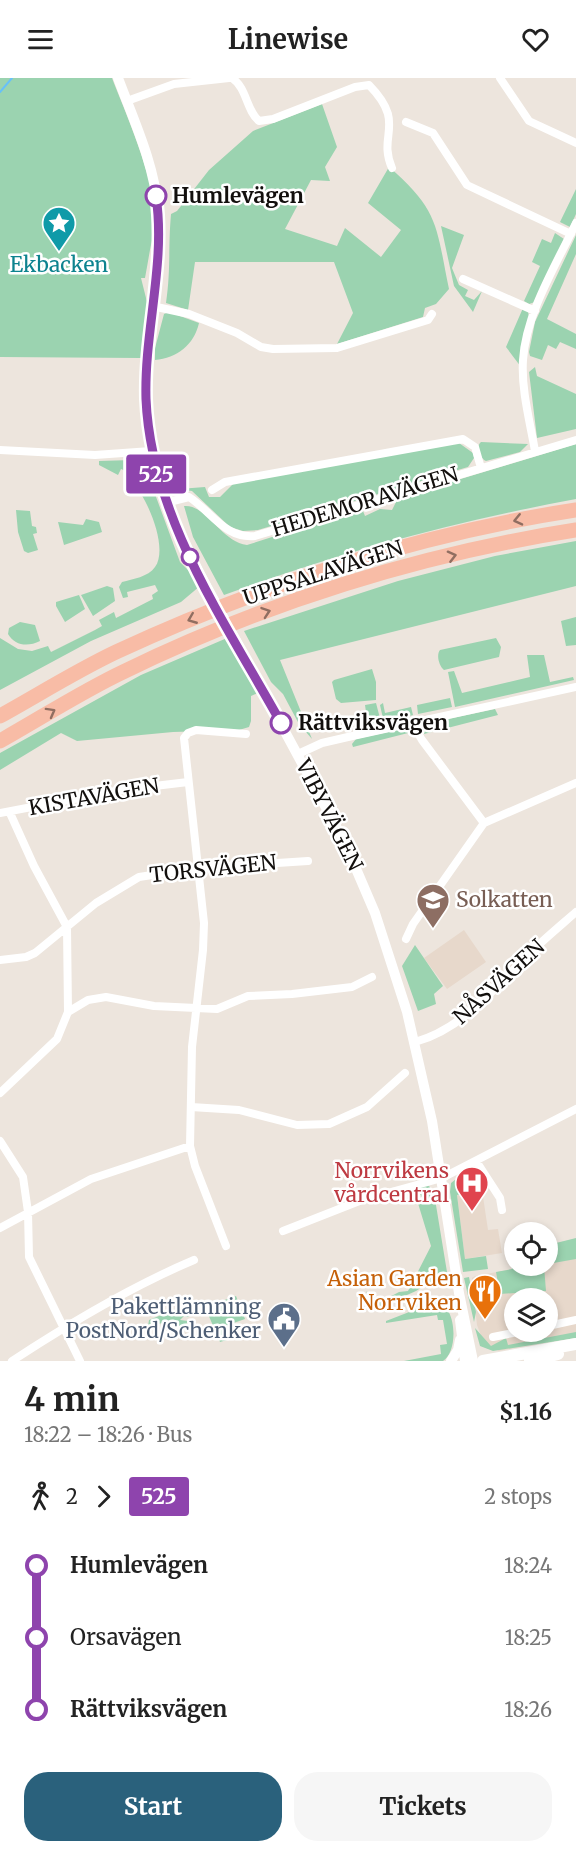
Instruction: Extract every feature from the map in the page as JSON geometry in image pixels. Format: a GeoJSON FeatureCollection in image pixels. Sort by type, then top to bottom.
{"type":"FeatureCollection","features":[{"type":"Feature","properties":{"kind":"highway","name":"UPPSALAVÄGEN"},"geometry":{"type":"LineString","coordinates":[[0,716],[114,653],[237,601],[380,553],[533,516],[576,510]]}},
{"type":"Feature","properties":{"kind":"highway","name":"UPPSALAVÄGEN"},"geometry":{"type":"LineString","coordinates":[[0,741],[121,673],[246,619],[384,572],[532,537],[576,530]]}},
{"type":"Feature","properties":{"kind":"main road"},"geometry":{"type":"LineString","coordinates":[[483,1361],[576,1344]]}},
{"type":"Feature","properties":{"kind":"main road"},"geometry":{"type":"LineString","coordinates":[[530,1361],[576,1350]]}},
{"type":"Feature","properties":{"kind":"street","name":"VIBYVÄGEN"},"geometry":{"type":"LineString","coordinates":[[118,78],[147,156],[158,208],[159,236],[146,361],[151,451],[165,503],[208,590],[360,871],[415,1042],[442,1178],[465,1339],[465,1361]]}},
{"type":"Feature","properties":{"kind":"street"},"geometry":{"type":"LineString","coordinates":[[127,101],[174,84],[231,78],[239,82],[253,116],[259,121],[273,119],[355,87],[369,85],[386,107],[389,115],[391,126],[387,157],[392,168]]}},
{"type":"Feature","properties":{"kind":"street"},"geometry":{"type":"LineString","coordinates":[[500,78],[529,121],[576,143]]}},
{"type":"Feature","properties":{"kind":"street"},"geometry":{"type":"LineString","coordinates":[[406,122],[433,133],[467,186],[571,234]]}},
{"type":"Feature","properties":{"kind":"street"},"geometry":{"type":"LineString","coordinates":[[535,451],[523,361],[525,344],[536,311],[576,223]]}},
{"type":"Feature","properties":{"kind":"street"},"geometry":{"type":"LineString","coordinates":[[463,279],[536,311]]}},
{"type":"Feature","properties":{"kind":"street"},"geometry":{"type":"LineString","coordinates":[[153,306],[189,314],[261,347],[273,349],[337,348],[428,320],[432,314]]}},
{"type":"Feature","properties":{"kind":"street"},"geometry":{"type":"LineString","coordinates":[[212,490],[225,482],[463,439],[475,447],[481,468]]}},
{"type":"Feature","properties":{"kind":"street","name":"HEDEMORAVÄGEN"},"geometry":{"type":"LineString","coordinates":[[165,503],[189,498],[230,532],[247,537],[255,536],[576,440]]}},
{"type":"Feature","properties":{"kind":"street"},"geometry":{"type":"LineString","coordinates":[[0,450],[84,455],[151,451]]}},
{"type":"Feature","properties":{"kind":"street"},"geometry":{"type":"LineString","coordinates":[[298,754],[322,743],[576,687]]}},
{"type":"Feature","properties":{"kind":"street"},"geometry":{"type":"LineString","coordinates":[[411,722],[484,823]]}},
{"type":"Feature","properties":{"kind":"street"},"geometry":{"type":"LineString","coordinates":[[225,1246],[195,1166],[190,1146],[196,1009],[204,923],[184,738],[188,733],[196,730],[246,734]]}},
{"type":"Feature","properties":{"kind":"street","name":"KISTAVÄGEN"},"geometry":{"type":"LineString","coordinates":[[5,813],[121,790],[189,782]]}},
{"type":"Feature","properties":{"kind":"street"},"geometry":{"type":"LineString","coordinates":[[406,939],[413,924],[484,823],[576,783]]}},
{"type":"Feature","properties":{"kind":"street"},"geometry":{"type":"LineString","coordinates":[[0,1093],[57,1039],[68,1012],[67,927],[5,813]]}},
{"type":"Feature","properties":{"kind":"street","name":"TORSVÄGEN"},"geometry":{"type":"LineString","coordinates":[[0,960],[9,961],[35,953],[96,903],[139,877],[198,868],[308,861]]}},
{"type":"Feature","properties":{"kind":"street","name":"NÅSVÄGEN"},"geometry":{"type":"LineString","coordinates":[[415,1042],[452,1026],[576,912]]}},
{"type":"Feature","properties":{"kind":"street"},"geometry":{"type":"LineString","coordinates":[[68,1012],[88,1000],[106,998],[154,1006],[217,1009],[248,996],[352,987],[372,977]]}},
{"type":"Feature","properties":{"kind":"street"},"geometry":{"type":"LineString","coordinates":[[191,1107],[239,1110],[297,1125],[323,1125],[339,1122],[367,1107],[405,1073]]}},
{"type":"Feature","properties":{"kind":"street"},"geometry":{"type":"LineString","coordinates":[[283,1231],[362,1200],[442,1178],[576,1109]]}},
{"type":"Feature","properties":{"kind":"street"},"geometry":{"type":"LineString","coordinates":[[0,1141],[23,1177],[28,1212],[29,1257],[80,1361]]}},
{"type":"Feature","properties":{"kind":"street"},"geometry":{"type":"LineString","coordinates":[[0,1228],[91,1179],[190,1146]]}},
{"type":"Feature","properties":{"kind":"street"},"geometry":{"type":"LineString","coordinates":[[476,1161],[500,1198],[502,1210]]}},
{"type":"Feature","properties":{"kind":"street"},"geometry":{"type":"LineString","coordinates":[[12,1361],[64,1327],[150,1279],[194,1260]]}},
{"type":"Feature","properties":{"kind":"street"},"geometry":{"type":"LineString","coordinates":[[558,1324],[576,1320]]}},
{"type":"Feature","properties":{"kind":"street"},"geometry":{"type":"LineString","coordinates":[[493,1337],[504,1335]]}},
{"type":"Feature","properties":{"kind":"street","name":"VIBYVÄGEN"},"geometry":{"type":"LineString","coordinates":[[465,1339],[473,1361]]}},
{"type":"Feature","properties":{"kind":"street"},"geometry":{"type":"LineString","coordinates":[[451,1361],[465,1339],[482,1354],[507,1356]]}},
{"type":"Feature","properties":{"kind":"shaded area"},"geometry":{"type":"Polygon","coordinates":[[[464,930],[486,962],[447,989],[424,958],[464,930]]]}},
{"type":"Feature","properties":{"kind":"shaded area","name":"Norrvikens vårdcentral"},"geometry":{"type":"Polygon","coordinates":[[[482,1190],[488,1230],[498,1229],[502,1253],[465,1259],[457,1195],[482,1190]]]}},
{"type":"Feature","properties":{"kind":"shaded area"},"geometry":{"type":"Polygon","coordinates":[[[576,1258],[576,1335],[558,1339],[558,1288],[504,1288],[504,1342],[542,1342],[499,1351],[483,1341],[477,1325],[472,1278],[504,1271],[504,1276],[558,1276],[558,1261],[576,1258]]]}},
{"type":"Feature","properties":{"kind":"green space"},"geometry":{"type":"Polygon","coordinates":[[[0,78],[112,78],[149,178],[156,218],[145,278],[141,278],[148,306],[141,358],[0,357],[0,78]]]}},
{"type":"Feature","properties":{"kind":"green space"},"geometry":{"type":"Polygon","coordinates":[[[322,104],[337,147],[325,167],[330,181],[311,180],[285,229],[337,246],[345,228],[381,257],[401,230],[368,203],[389,167],[418,196],[433,221],[449,289],[436,304],[425,308],[423,317],[337,344],[353,313],[334,262],[195,262],[188,310],[166,303],[171,214],[177,211],[209,170],[253,131],[322,104]]]}},
{"type":"Feature","properties":{"kind":"green space"},"geometry":{"type":"Polygon","coordinates":[[[576,189],[576,214],[570,227],[560,222],[576,189]]]}},
{"type":"Feature","properties":{"kind":"green space"},"geometry":{"type":"Polygon","coordinates":[[[441,226],[464,235],[452,268],[459,285],[468,290],[465,296],[474,300],[482,291],[473,312],[454,286],[441,226]]]}},
{"type":"Feature","properties":{"kind":"green space"},"geometry":{"type":"Polygon","coordinates":[[[555,233],[564,239],[535,302],[529,304],[524,301],[540,266],[532,262],[542,239],[551,243],[555,233]]]}},
{"type":"Feature","properties":{"kind":"green space"},"geometry":{"type":"Polygon","coordinates":[[[576,235],[576,254],[547,319],[576,334],[576,349],[560,342],[556,349],[548,345],[542,360],[530,356],[529,352],[535,322],[576,235]]]}},
{"type":"Feature","properties":{"kind":"green space"},"geometry":{"type":"Polygon","coordinates":[[[523,308],[528,311],[529,318],[521,367],[506,347],[523,308]]]}},
{"type":"Feature","properties":{"kind":"green space"},"geometry":{"type":"Polygon","coordinates":[[[169,312],[199,323],[197,331],[183,349],[163,359],[155,360],[155,348],[164,314],[169,312]]]}},
{"type":"Feature","properties":{"kind":"green space"},"geometry":{"type":"Polygon","coordinates":[[[535,367],[537,376],[576,394],[576,429],[537,438],[529,372],[535,367]]]}},
{"type":"Feature","properties":{"kind":"green space"},"geometry":{"type":"Polygon","coordinates":[[[481,442],[528,444],[520,452],[486,461],[479,452],[478,447],[481,442]]]}},
{"type":"Feature","properties":{"kind":"green space"},"geometry":{"type":"Polygon","coordinates":[[[459,443],[473,453],[474,458],[468,467],[258,530],[243,531],[230,527],[192,491],[179,489],[205,487],[209,497],[220,497],[235,482],[459,443]]]}},
{"type":"Feature","properties":{"kind":"green space"},"geometry":{"type":"Polygon","coordinates":[[[576,444],[576,499],[442,528],[354,552],[224,595],[193,537],[184,506],[200,511],[229,537],[247,545],[357,510],[363,511],[365,516],[380,509],[392,510],[398,498],[576,444]]]}},
{"type":"Feature","properties":{"kind":"green space"},"geometry":{"type":"Polygon","coordinates":[[[132,460],[148,475],[180,562],[200,582],[200,586],[181,602],[91,641],[0,690],[0,638],[18,649],[32,651],[48,646],[51,652],[102,626],[99,620],[114,612],[116,618],[153,599],[152,595],[158,591],[155,585],[127,592],[128,597],[123,598],[119,587],[122,582],[148,573],[159,559],[158,536],[150,510],[132,482],[135,475],[121,469],[118,475],[99,465],[99,461],[132,460]]]}},
{"type":"Feature","properties":{"kind":"green space"},"geometry":{"type":"Polygon","coordinates":[[[16,510],[30,511],[32,526],[36,527],[37,533],[33,534],[38,550],[28,553],[24,551],[18,532],[16,510]]]}},
{"type":"Feature","properties":{"kind":"green space"},"geometry":{"type":"Polygon","coordinates":[[[86,519],[99,522],[102,532],[64,545],[58,522],[83,525],[86,519]]]}},
{"type":"Feature","properties":{"kind":"green space"},"geometry":{"type":"Polygon","coordinates":[[[576,541],[576,586],[280,660],[312,739],[299,724],[283,694],[271,682],[244,631],[398,581],[495,556],[576,541]]]}},
{"type":"Feature","properties":{"kind":"green space"},"geometry":{"type":"Polygon","coordinates":[[[107,586],[113,588],[115,601],[93,616],[81,595],[107,586]]]}},
{"type":"Feature","properties":{"kind":"green space"},"geometry":{"type":"Polygon","coordinates":[[[79,595],[85,609],[65,622],[56,602],[79,595]]]}},
{"type":"Feature","properties":{"kind":"green space"},"geometry":{"type":"Polygon","coordinates":[[[576,617],[576,645],[566,646],[561,621],[576,617]]]}},
{"type":"Feature","properties":{"kind":"green space"},"geometry":{"type":"Polygon","coordinates":[[[20,622],[35,625],[40,641],[22,644],[14,641],[8,634],[9,628],[20,622]]]}},
{"type":"Feature","properties":{"kind":"green space"},"geometry":{"type":"Polygon","coordinates":[[[227,638],[258,693],[251,696],[249,727],[239,730],[173,732],[77,741],[61,733],[0,770],[0,753],[141,675],[227,638]]]}},
{"type":"Feature","properties":{"kind":"green space"},"geometry":{"type":"Polygon","coordinates":[[[496,638],[501,647],[499,657],[444,670],[441,666],[438,657],[440,650],[496,638]]]}},
{"type":"Feature","properties":{"kind":"green space"},"geometry":{"type":"Polygon","coordinates":[[[527,655],[544,655],[550,682],[573,677],[574,680],[455,707],[448,672],[454,671],[462,693],[530,677],[527,655]]]}},
{"type":"Feature","properties":{"kind":"green space"},"geometry":{"type":"Polygon","coordinates":[[[372,669],[376,682],[376,700],[341,703],[336,699],[332,682],[334,680],[372,669]]]}},
{"type":"Feature","properties":{"kind":"green space"},"geometry":{"type":"Polygon","coordinates":[[[450,698],[452,707],[418,714],[417,705],[450,698]]]}},
{"type":"Feature","properties":{"kind":"green space"},"geometry":{"type":"Polygon","coordinates":[[[376,703],[381,722],[368,726],[365,705],[376,703]]]}},
{"type":"Feature","properties":{"kind":"green space"},"geometry":{"type":"Polygon","coordinates":[[[383,703],[385,713],[411,707],[413,715],[384,723],[380,705],[383,703]]]}},
{"type":"Feature","properties":{"kind":"green space"},"geometry":{"type":"Polygon","coordinates":[[[495,709],[498,715],[424,734],[426,725],[429,723],[495,709]]]}},
{"type":"Feature","properties":{"kind":"green space"},"geometry":{"type":"Polygon","coordinates":[[[407,728],[412,732],[353,747],[352,744],[356,739],[407,728]]]}},
{"type":"Feature","properties":{"kind":"green space"},"geometry":{"type":"Polygon","coordinates":[[[415,945],[443,986],[434,994],[436,1004],[418,1011],[402,966],[415,945]]]}},
{"type":"Feature","properties":{"kind":"green space"},"geometry":{"type":"Polygon","coordinates":[[[469,1169],[474,1173],[478,1171],[486,1190],[457,1195],[465,1259],[486,1256],[488,1269],[463,1272],[450,1192],[451,1183],[469,1169]]]}},
{"type":"Feature","properties":{"kind":"green space"},"geometry":{"type":"Polygon","coordinates":[[[429,1186],[434,1193],[447,1272],[416,1291],[373,1310],[366,1291],[376,1304],[399,1292],[408,1291],[431,1246],[417,1200],[422,1198],[417,1187],[429,1186]]]}},
{"type":"Feature","properties":{"kind":"green space"},"geometry":{"type":"Polygon","coordinates":[[[576,1238],[576,1259],[558,1262],[558,1242],[576,1238]]]}},
{"type":"Feature","properties":{"kind":"green space"},"geometry":{"type":"Polygon","coordinates":[[[504,1270],[504,1276],[545,1276],[546,1288],[504,1288],[504,1294],[500,1294],[496,1272],[504,1270]]]}},
{"type":"Feature","properties":{"kind":"green space"},"geometry":{"type":"Polygon","coordinates":[[[469,1277],[476,1312],[474,1322],[464,1278],[469,1277]]]}},
{"type":"Feature","properties":{"kind":"green space"},"geometry":{"type":"Polygon","coordinates":[[[236,1296],[245,1319],[225,1326],[230,1339],[220,1342],[205,1307],[236,1296]]]}},
{"type":"Feature","properties":{"kind":"green space"},"geometry":{"type":"Polygon","coordinates":[[[435,1302],[442,1304],[448,1310],[451,1318],[453,1338],[448,1356],[443,1361],[404,1361],[441,1354],[440,1345],[447,1344],[443,1320],[438,1320],[437,1315],[386,1323],[386,1321],[435,1302]]]}},
{"type":"Feature","properties":{"kind":"green space"},"geometry":{"type":"Polygon","coordinates":[[[186,1305],[191,1306],[188,1317],[184,1316],[180,1320],[188,1321],[184,1328],[168,1322],[148,1326],[149,1320],[186,1305]]]}},
{"type":"Feature","properties":{"kind":"green space"},"geometry":{"type":"Polygon","coordinates":[[[475,1328],[491,1346],[504,1339],[508,1345],[524,1342],[550,1342],[493,1351],[480,1346],[475,1328]]]}},
{"type":"Feature","properties":{"kind":"green space"},"geometry":{"type":"Polygon","coordinates":[[[576,1332],[576,1338],[558,1341],[558,1335],[576,1332]]]}},
{"type":"Feature","properties":{"kind":"waterway"},"geometry":{"type":"LineString","coordinates":[[0,92],[12,78]]}},
{"type":"Feature","properties":{"kind":"bus line","name":"525"},"geometry":{"type":"LineString","coordinates":[[156,196],[159,236],[146,361],[146,401],[155,469],[165,503],[180,537],[281,723]]}},
{"type":"Feature","properties":{"kind":"place","name":"Humlevägen"},"geometry":{"type":"Point","coordinates":[156,196]}},
{"type":"Feature","properties":{"kind":"place","name":"Ekbacken"},"geometry":{"type":"Point","coordinates":[59,252]}},
{"type":"Feature","properties":{"kind":"place","name":"Rättviksvägen"},"geometry":{"type":"Point","coordinates":[281,723]}},
{"type":"Feature","properties":{"kind":"place","name":"Solkatten"},"geometry":{"type":"Point","coordinates":[433,929]}},
{"type":"Feature","properties":{"kind":"place","name":"Norrvikens vårdcentral"},"geometry":{"type":"Point","coordinates":[472,1212]}},
{"type":"Feature","properties":{"kind":"place","name":"Asian Garden Norrviken"},"geometry":{"type":"Point","coordinates":[485,1320]}},
{"type":"Feature","properties":{"kind":"place","name":"Pakettlämning PostNord/Schenker"},"geometry":{"type":"Point","coordinates":[284,1348]}}]}
